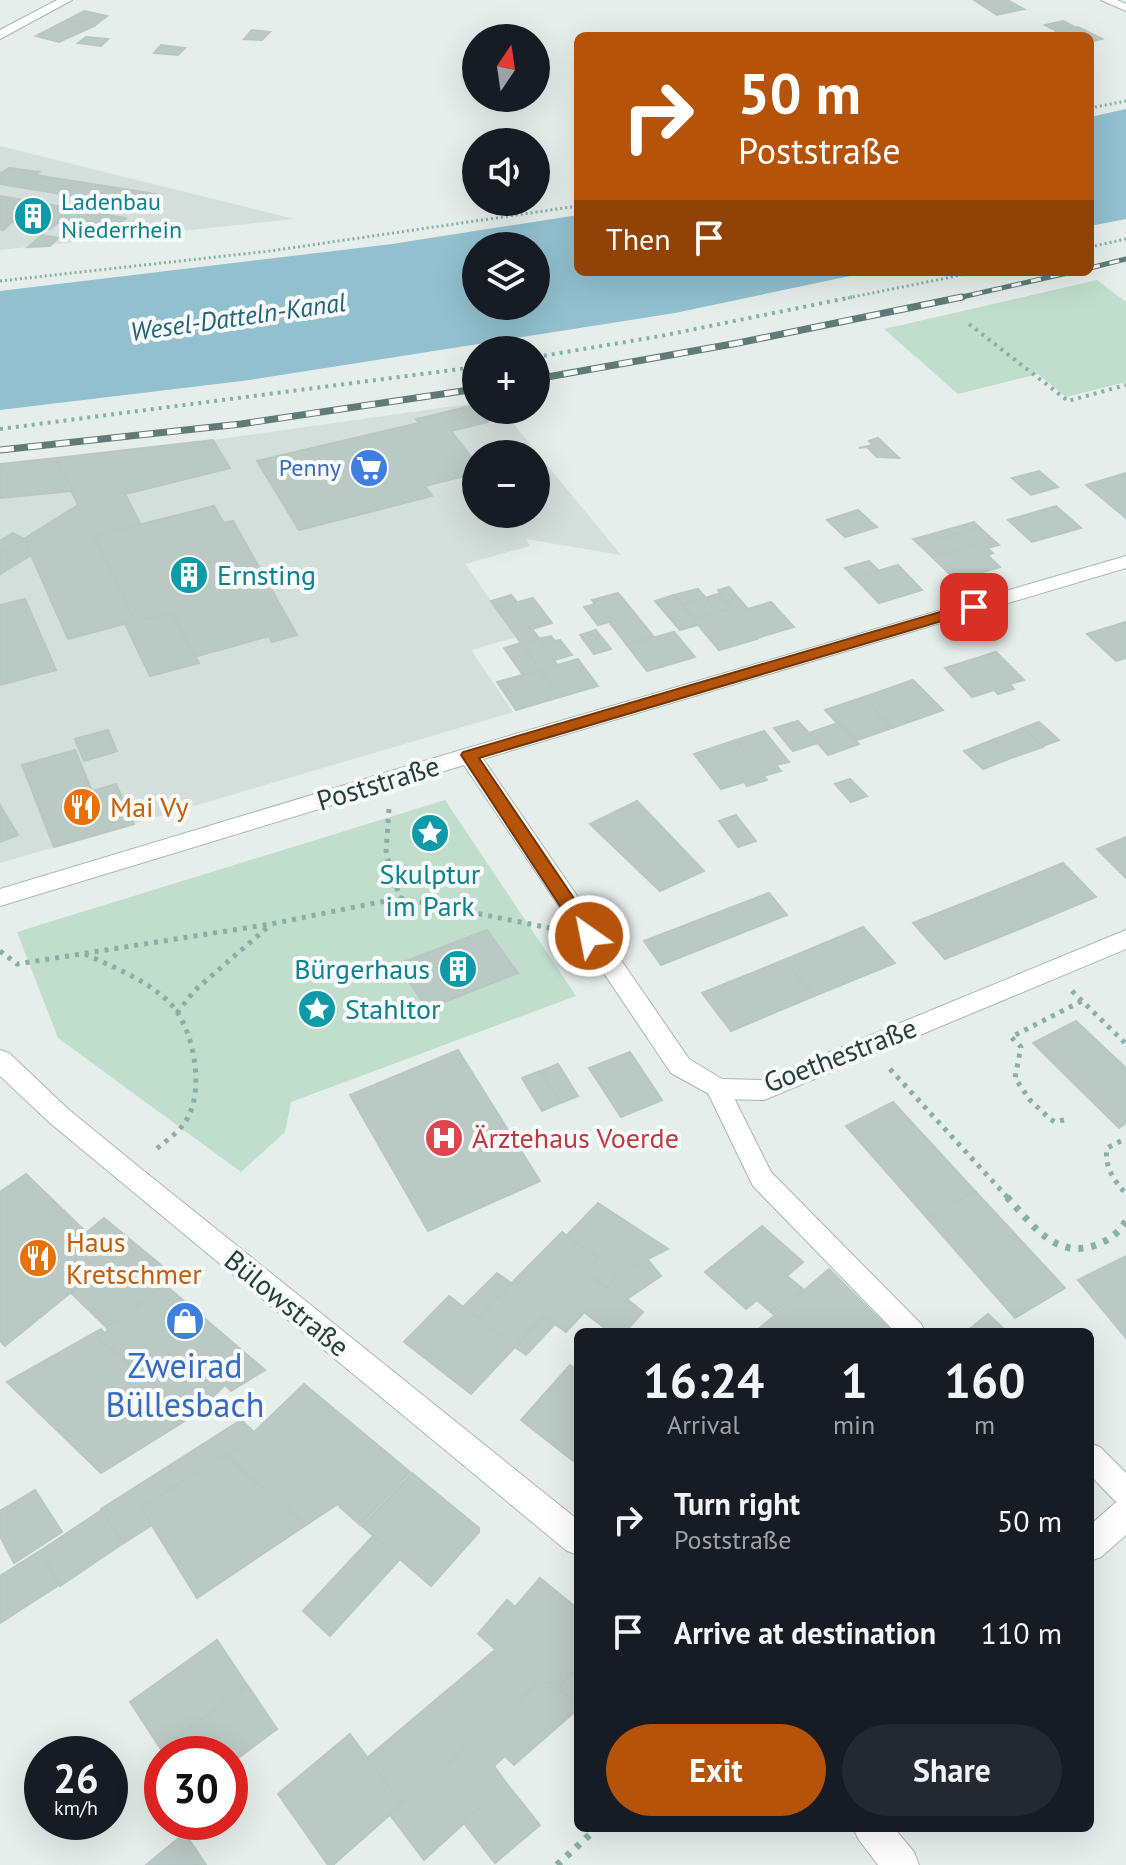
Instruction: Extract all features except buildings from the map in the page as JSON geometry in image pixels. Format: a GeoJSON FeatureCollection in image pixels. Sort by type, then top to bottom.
{"type":"FeatureCollection","features":[{"type":"Feature","properties":{"kind":"street"},"geometry":{"type":"LineString","coordinates":[[0,35],[66,0]]}},
{"type":"Feature","properties":{"kind":"street","name":"Poststraße"},"geometry":{"type":"LineString","coordinates":[[0,898],[469,755],[1126,562]]}},
{"type":"Feature","properties":{"kind":"street","name":"Goethestraße"},"geometry":{"type":"LineString","coordinates":[[469,755],[680,1066],[718,1089],[764,1090],[1126,939]]}},
{"type":"Feature","properties":{"kind":"street","name":"Bülowstraße"},"geometry":{"type":"LineString","coordinates":[[0,1060],[59,1116],[129,1175],[574,1537]]}},
{"type":"Feature","properties":{"kind":"street"},"geometry":{"type":"LineString","coordinates":[[1094,1542],[1126,1514]]}},
{"type":"Feature","properties":{"kind":"street"},"geometry":{"type":"LineString","coordinates":[[874,1832],[901,1865]]}},
{"type":"Feature","properties":{"kind":"lane"},"geometry":{"type":"LineString","coordinates":[[1107,0],[1126,8]]}},
{"type":"Feature","properties":{"kind":"lane"},"geometry":{"type":"LineString","coordinates":[[718,1089],[762,1179],[908,1328]]}},
{"type":"Feature","properties":{"kind":"lane"},"geometry":{"type":"LineString","coordinates":[[1094,1460],[1126,1492]]}},
{"type":"Feature","properties":{"kind":"path"},"geometry":{"type":"LineString","coordinates":[[1094,107],[1126,101]]}},
{"type":"Feature","properties":{"kind":"path"},"geometry":{"type":"LineString","coordinates":[[0,281],[270,251],[574,207]]}},
{"type":"Feature","properties":{"kind":"path"},"geometry":{"type":"LineString","coordinates":[[1094,246],[1126,239]]}},
{"type":"Feature","properties":{"kind":"path"},"geometry":{"type":"LineString","coordinates":[[550,355],[661,336],[956,276]]}},
{"type":"Feature","properties":{"kind":"path"},"geometry":{"type":"LineString","coordinates":[[969,324],[1068,401],[1126,385]]}},
{"type":"Feature","properties":{"kind":"path"},"geometry":{"type":"LineString","coordinates":[[0,429],[462,369]]}},
{"type":"Feature","properties":{"kind":"path"},"geometry":{"type":"LineString","coordinates":[[390,779],[386,853],[400,898]]}},
{"type":"Feature","properties":{"kind":"path"},"geometry":{"type":"LineString","coordinates":[[0,951],[17,964],[271,924],[400,898],[589,936]]}},
{"type":"Feature","properties":{"kind":"path"},"geometry":{"type":"LineString","coordinates":[[177,1013],[194,991],[271,924]]}},
{"type":"Feature","properties":{"kind":"path"},"geometry":{"type":"LineString","coordinates":[[84,953],[138,981],[174,1007],[187,1032],[197,1091],[188,1119],[129,1175]]}},
{"type":"Feature","properties":{"kind":"path"},"geometry":{"type":"LineString","coordinates":[[1052,969],[1126,1044]]}},
{"type":"Feature","properties":{"kind":"path"},"geometry":{"type":"LineString","coordinates":[[1064,1120],[1055,1122],[1048,1117],[1018,1084],[1014,1075],[1021,1047],[1011,1037],[1082,1001]]}},
{"type":"Feature","properties":{"kind":"path"},"geometry":{"type":"LineString","coordinates":[[869,1046],[1042,1235],[1066,1248],[1087,1248],[1124,1230],[1126,1221]]}},
{"type":"Feature","properties":{"kind":"path"},"geometry":{"type":"LineString","coordinates":[[1121,1141],[1107,1148],[1104,1157],[1108,1171],[1126,1194]]}},
{"type":"Feature","properties":{"kind":"path"},"geometry":{"type":"LineString","coordinates":[[557,1865],[593,1832]]}},
{"type":"Feature","properties":{"kind":"shaded area"},"geometry":{"type":"Polygon","coordinates":[[[0,146],[294,219],[0,250],[0,146]]]}},
{"type":"Feature","properties":{"kind":"shaded area"},"geometry":{"type":"Polygon","coordinates":[[[462,405],[462,424],[513,424],[527,440],[462,440],[462,528],[550,528],[550,468],[621,555],[526,539],[530,546],[465,564],[517,637],[471,650],[513,712],[0,863],[0,464],[213,440],[462,405]]]}},
{"type":"Feature","properties":{"kind":"green space"},"geometry":{"type":"Polygon","coordinates":[[[1097,280],[1126,302],[1126,382],[1066,397],[1038,374],[958,394],[884,329],[1097,280]]]}},
{"type":"Feature","properties":{"kind":"green space"},"geometry":{"type":"Polygon","coordinates":[[[445,800],[576,996],[291,1102],[285,1132],[241,1172],[58,1038],[17,932],[445,800]]]}},
{"type":"Feature","properties":{"kind":"water"},"geometry":{"type":"Polygon","coordinates":[[[1126,109],[1126,219],[1094,225],[1094,116],[1126,109]]]}},
{"type":"Feature","properties":{"kind":"water","name":"Wesel-Datteln-Kanal"},"geometry":{"type":"Polygon","coordinates":[[[574,216],[574,276],[850,276],[675,313],[529,336],[462,336],[462,347],[250,380],[0,410],[0,291],[462,233],[462,320],[550,320],[550,232],[469,232],[574,216]]]}},
{"type":"Feature","properties":{"kind":"railway"},"geometry":{"type":"LineString","coordinates":[[1094,267],[1126,259]]}},
{"type":"Feature","properties":{"kind":"railway"},"geometry":{"type":"LineString","coordinates":[[960,297],[1054,276]]}},
{"type":"Feature","properties":{"kind":"railway"},"geometry":{"type":"LineString","coordinates":[[550,377],[738,343],[960,297]]}},
{"type":"Feature","properties":{"kind":"railway"},"geometry":{"type":"LineString","coordinates":[[953,299],[960,297]]}},
{"type":"Feature","properties":{"kind":"railway"},"geometry":{"type":"LineString","coordinates":[[0,450],[241,424],[462,391]]}},
{"type":"Feature","properties":{"kind":"place","name":"Ladenbau Niederrhein"},"geometry":{"type":"Point","coordinates":[33,216]}},
{"type":"Feature","properties":{"kind":"place","name":"Penny"},"geometry":{"type":"Point","coordinates":[369,468]}},
{"type":"Feature","properties":{"kind":"place","name":"Ernsting"},"geometry":{"type":"Point","coordinates":[189,575]}},
{"type":"Feature","properties":{"kind":"place","name":"Mai Vy"},"geometry":{"type":"Point","coordinates":[82,807]}},
{"type":"Feature","properties":{"kind":"place","name":"Skulptur im Park"},"geometry":{"type":"Point","coordinates":[430,833]}},
{"type":"Feature","properties":{"kind":"place","name":"Bürgerhaus"},"geometry":{"type":"Point","coordinates":[458,969]}},
{"type":"Feature","properties":{"kind":"place","name":"Stahltor"},"geometry":{"type":"Point","coordinates":[317,1009]}},
{"type":"Feature","properties":{"kind":"place","name":"Ärztehaus Voerde"},"geometry":{"type":"Point","coordinates":[444,1138]}},
{"type":"Feature","properties":{"kind":"place","name":"Haus Kretschmer"},"geometry":{"type":"Point","coordinates":[38,1258]}},
{"type":"Feature","properties":{"kind":"place","name":"Zweirad Büllesbach"},"geometry":{"type":"Point","coordinates":[185,1321]}},
{"type":"Feature","properties":{"kind":"route"},"geometry":{"type":"LineString","coordinates":[[589,936],[469,755],[974,607]]}}]}
